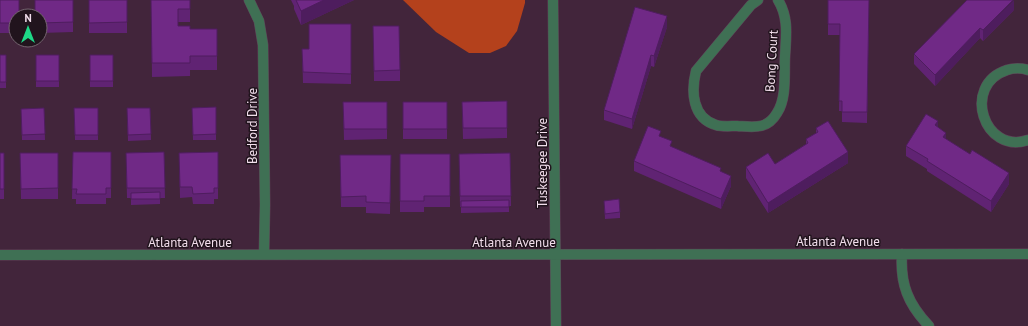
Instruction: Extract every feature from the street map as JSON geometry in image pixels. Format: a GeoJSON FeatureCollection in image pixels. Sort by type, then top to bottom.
{"type":"FeatureCollection","features":[{"type":"Feature","properties":{"kind":"street","name":"Bedford Drive"},"geometry":{"type":"LineString","coordinates":[[249,0],[259,21],[263,45],[265,205],[264,254]]}},
{"type":"Feature","properties":{"kind":"street","name":"Tuskeegee Drive"},"geometry":{"type":"LineString","coordinates":[[553,0],[556,326]]}},
{"type":"Feature","properties":{"kind":"street","name":"Bong Court"},"geometry":{"type":"LineString","coordinates":[[758,0],[751,5],[696,71],[693,83],[693,94],[697,107],[703,118],[716,125],[761,127],[774,118],[779,112],[783,98],[786,22],[782,7],[778,0]]}},
{"type":"Feature","properties":{"kind":"street"},"geometry":{"type":"LineString","coordinates":[[1028,70],[1012,69],[1000,73],[990,81],[983,92],[981,105],[983,117],[986,123],[989,128],[999,137],[1011,142],[1024,142],[1028,140]]}},
{"type":"Feature","properties":{"kind":"street"},"geometry":{"type":"LineString","coordinates":[[902,254],[902,280],[906,293],[917,313],[929,326]]}},
{"type":"Feature","properties":{"kind":"street","name":"Atlanta Avenue"},"geometry":{"type":"LineString","coordinates":[[0,255],[1028,254]]}},
{"type":"Feature","properties":{"kind":"shaded area"},"geometry":{"type":"Polygon","coordinates":[[[403,0],[525,0],[525,3],[517,31],[506,46],[490,53],[469,53],[436,32],[403,0]]]}},
{"type":"Feature","properties":{"kind":"building"},"geometry":{"type":"Polygon","coordinates":[[[0,0],[19,0],[19,8],[8,8],[8,23],[0,23],[0,0]]]}},
{"type":"Feature","properties":{"kind":"building"},"geometry":{"type":"Polygon","coordinates":[[[35,0],[73,0],[73,22],[48,23],[48,8],[35,8],[35,0]]]}},
{"type":"Feature","properties":{"kind":"building"},"geometry":{"type":"Polygon","coordinates":[[[89,0],[127,0],[127,22],[89,23],[89,0]]]}},
{"type":"Feature","properties":{"kind":"building"},"geometry":{"type":"Polygon","coordinates":[[[151,0],[190,0],[190,9],[178,9],[178,26],[190,26],[190,29],[217,29],[217,56],[190,56],[190,63],[152,63],[151,0]]]}},
{"type":"Feature","properties":{"kind":"building"},"geometry":{"type":"Polygon","coordinates":[[[296,0],[324,0],[301,11],[296,0]]]}},
{"type":"Feature","properties":{"kind":"building"},"geometry":{"type":"Polygon","coordinates":[[[828,0],[869,0],[867,112],[842,112],[842,101],[839,101],[840,24],[828,24],[828,0]]]}},
{"type":"Feature","properties":{"kind":"building"},"geometry":{"type":"Polygon","coordinates":[[[967,0],[1013,0],[983,30],[980,28],[935,75],[914,54],[967,0]]]}},
{"type":"Feature","properties":{"kind":"building"},"geometry":{"type":"Polygon","coordinates":[[[635,7],[667,16],[654,56],[651,55],[632,119],[604,110],[635,7]]]}},
{"type":"Feature","properties":{"kind":"building"},"geometry":{"type":"Polygon","coordinates":[[[309,24],[351,24],[351,74],[303,72],[302,49],[309,49],[309,24]]]}},
{"type":"Feature","properties":{"kind":"building"},"geometry":{"type":"Polygon","coordinates":[[[373,26],[399,26],[400,70],[374,71],[373,26]]]}},
{"type":"Feature","properties":{"kind":"building"},"geometry":{"type":"Polygon","coordinates":[[[0,55],[6,55],[6,82],[0,82],[0,55]]]}},
{"type":"Feature","properties":{"kind":"building"},"geometry":{"type":"Polygon","coordinates":[[[36,55],[59,55],[59,81],[36,81],[36,55]]]}},
{"type":"Feature","properties":{"kind":"building"},"geometry":{"type":"Polygon","coordinates":[[[90,55],[113,55],[113,81],[90,81],[90,55]]]}},
{"type":"Feature","properties":{"kind":"building"},"geometry":{"type":"Polygon","coordinates":[[[507,101],[507,128],[463,128],[462,102],[507,101]]]}},
{"type":"Feature","properties":{"kind":"building"},"geometry":{"type":"Polygon","coordinates":[[[343,102],[387,102],[387,129],[344,129],[343,102]]]}},
{"type":"Feature","properties":{"kind":"building"},"geometry":{"type":"Polygon","coordinates":[[[403,102],[447,102],[447,129],[403,129],[403,102]]]}},
{"type":"Feature","properties":{"kind":"building"},"geometry":{"type":"Polygon","coordinates":[[[216,107],[216,134],[193,135],[192,108],[216,107]]]}},
{"type":"Feature","properties":{"kind":"building"},"geometry":{"type":"Polygon","coordinates":[[[44,108],[45,134],[22,135],[21,109],[44,108]]]}},
{"type":"Feature","properties":{"kind":"building"},"geometry":{"type":"Polygon","coordinates":[[[74,108],[98,108],[98,135],[75,135],[74,108]]]}},
{"type":"Feature","properties":{"kind":"building"},"geometry":{"type":"Polygon","coordinates":[[[127,108],[150,108],[151,134],[128,135],[127,108]]]}},
{"type":"Feature","properties":{"kind":"building"},"geometry":{"type":"Polygon","coordinates":[[[926,114],[938,121],[935,125],[946,133],[943,137],[970,154],[972,150],[1009,173],[991,201],[906,146],[926,114]]]}},
{"type":"Feature","properties":{"kind":"building"},"geometry":{"type":"Polygon","coordinates":[[[828,121],[848,152],[768,203],[746,167],[768,153],[775,164],[808,143],[806,139],[818,132],[816,128],[828,121]]]}},
{"type":"Feature","properties":{"kind":"building"},"geometry":{"type":"Polygon","coordinates":[[[648,126],[661,131],[659,136],[672,141],[670,146],[721,168],[720,171],[731,176],[721,199],[634,161],[648,126]]]}},
{"type":"Feature","properties":{"kind":"building"},"geometry":{"type":"Polygon","coordinates":[[[73,152],[111,152],[111,188],[106,188],[106,194],[76,194],[77,189],[72,189],[73,152]]]}},
{"type":"Feature","properties":{"kind":"building"},"geometry":{"type":"Polygon","coordinates":[[[164,152],[165,188],[127,188],[126,153],[164,152]]]}},
{"type":"Feature","properties":{"kind":"building"},"geometry":{"type":"Polygon","coordinates":[[[218,152],[218,188],[214,188],[214,193],[193,194],[192,187],[180,187],[179,153],[218,152]]]}},
{"type":"Feature","properties":{"kind":"building"},"geometry":{"type":"Polygon","coordinates":[[[0,153],[4,153],[4,189],[0,189],[0,153]]]}},
{"type":"Feature","properties":{"kind":"building"},"geometry":{"type":"Polygon","coordinates":[[[20,153],[58,153],[58,188],[21,189],[20,153]]]}},
{"type":"Feature","properties":{"kind":"building"},"geometry":{"type":"Polygon","coordinates":[[[510,153],[511,196],[460,196],[459,154],[510,153]]]}},
{"type":"Feature","properties":{"kind":"building"},"geometry":{"type":"Polygon","coordinates":[[[400,154],[450,154],[450,196],[424,196],[424,201],[400,201],[400,154]]]}},
{"type":"Feature","properties":{"kind":"building"},"geometry":{"type":"Polygon","coordinates":[[[340,155],[391,155],[390,203],[366,202],[366,196],[341,197],[340,155]]]}},
{"type":"Feature","properties":{"kind":"building"},"geometry":{"type":"Polygon","coordinates":[[[160,192],[160,199],[131,199],[131,193],[160,192]]]}},
{"type":"Feature","properties":{"kind":"building"},"geometry":{"type":"Polygon","coordinates":[[[619,199],[620,212],[605,214],[604,201],[619,199]]]}},
{"type":"Feature","properties":{"kind":"building"},"geometry":{"type":"Polygon","coordinates":[[[509,200],[509,207],[461,207],[461,201],[509,200]]]}}]}
